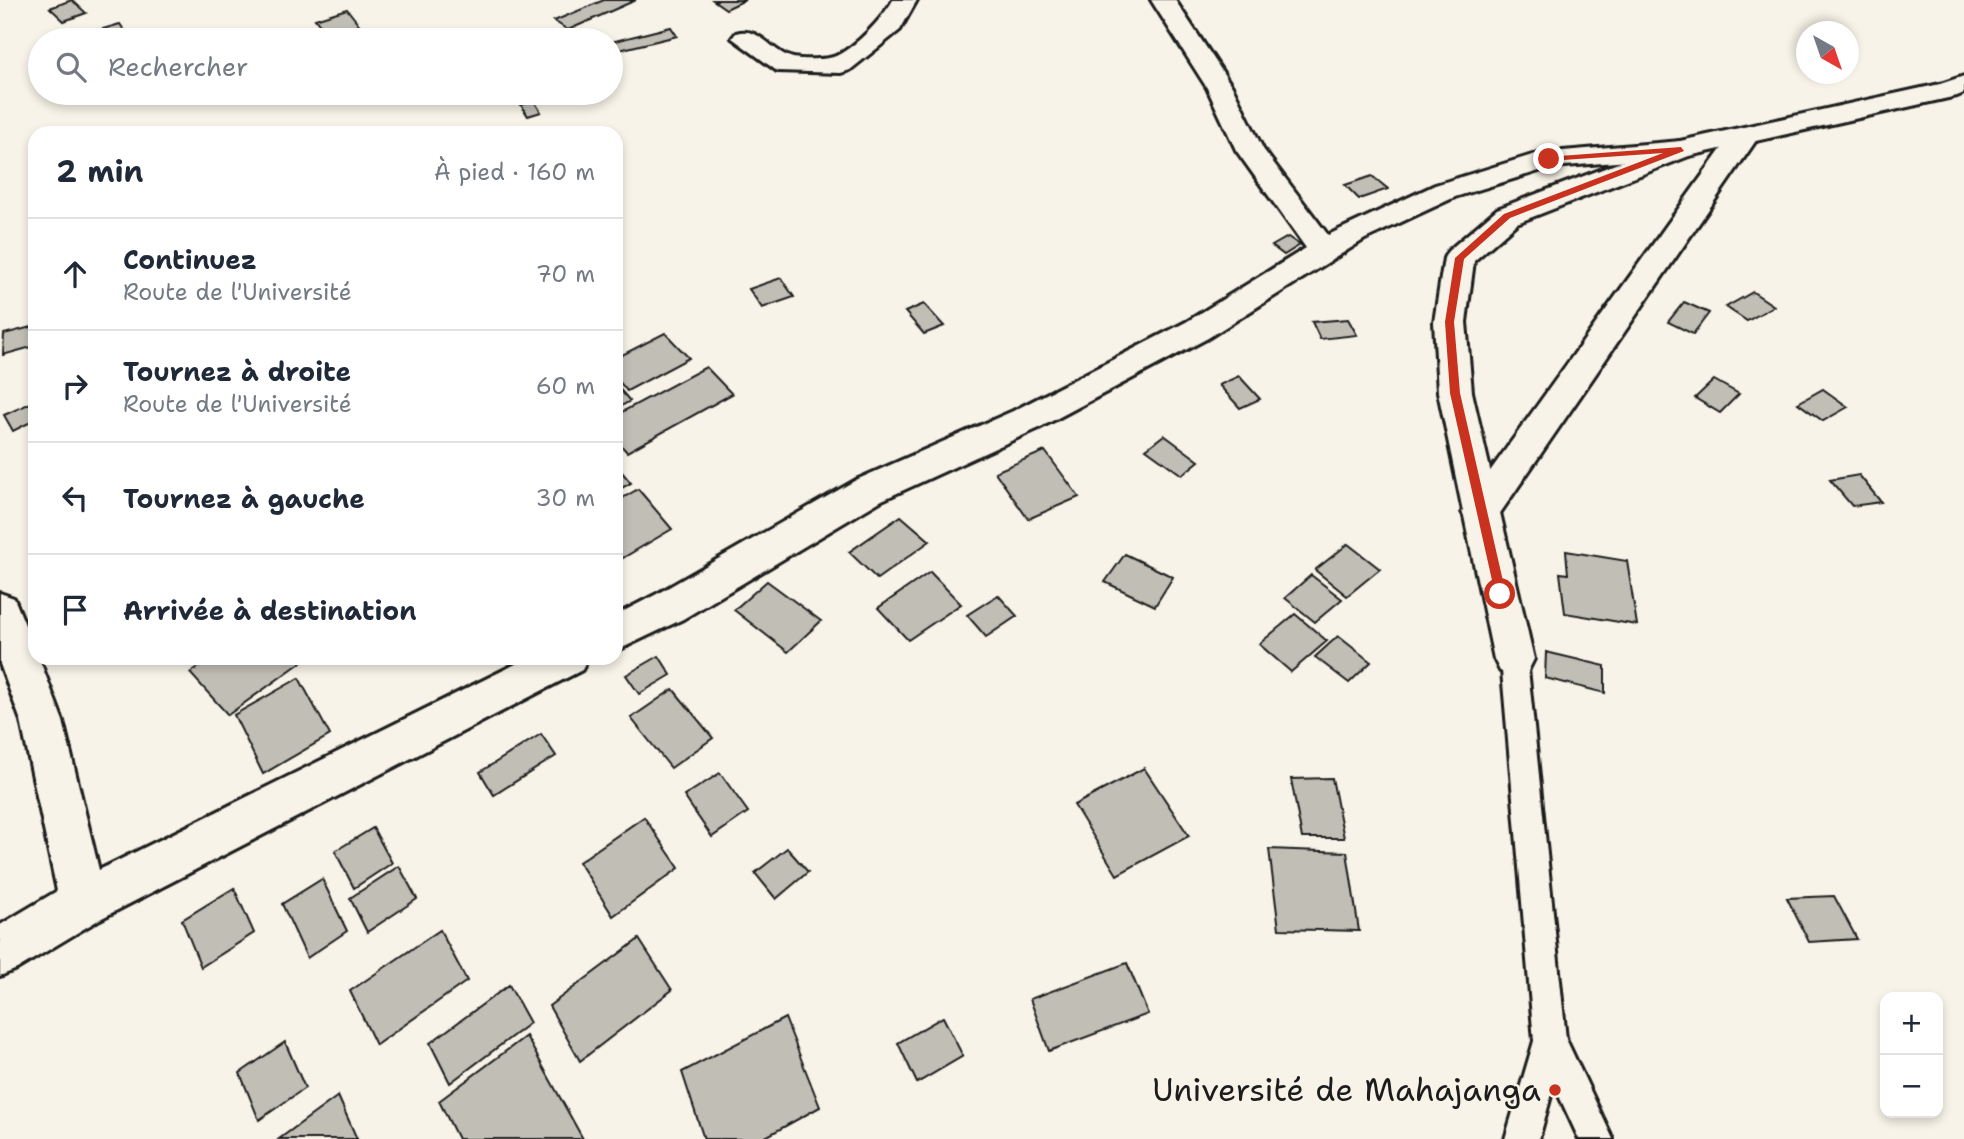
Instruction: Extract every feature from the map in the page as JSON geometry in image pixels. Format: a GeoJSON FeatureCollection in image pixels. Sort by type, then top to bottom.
{"type":"FeatureCollection","features":[{"type":"Feature","properties":{"kind":"street"},"geometry":{"type":"LineString","coordinates":[[745,38],[786,66],[841,65],[891,25],[905,0]]}},
{"type":"Feature","properties":{"kind":"street"},"geometry":{"type":"LineString","coordinates":[[1163,0],[1220,88],[1250,150],[1324,251]]}},
{"type":"Feature","properties":{"kind":"street"},"geometry":{"type":"LineString","coordinates":[[623,630],[669,607],[869,490],[1025,420],[1198,330],[1354,232],[1445,191],[1549,159],[1681,149],[1948,90],[1964,84]]}},
{"type":"Feature","properties":{"kind":"street"},"geometry":{"type":"LineString","coordinates":[[1481,512],[1745,135]]}},
{"type":"Feature","properties":{"kind":"street"},"geometry":{"type":"LineString","coordinates":[[1514,659],[1455,393],[1450,322],[1459,258],[1507,216],[1681,149]]}},
{"type":"Feature","properties":{"kind":"street"},"geometry":{"type":"LineString","coordinates":[[0,610],[42,721],[83,902]]}},
{"type":"Feature","properties":{"kind":"street"},"geometry":{"type":"LineString","coordinates":[[0,953],[83,902],[554,665]]}},
{"type":"Feature","properties":{"kind":"lane"},"geometry":{"type":"LineString","coordinates":[[1514,659],[1550,1041],[1596,1139]]}},
{"type":"Feature","properties":{"kind":"lane"},"geometry":{"type":"LineString","coordinates":[[1522,1139],[1550,1041]]}},
{"type":"Feature","properties":{"kind":"building"},"geometry":{"type":"Polygon","coordinates":[[[72,0],[86,13],[64,21],[50,8],[72,0]]]}},
{"type":"Feature","properties":{"kind":"building"},"geometry":{"type":"Polygon","coordinates":[[[604,0],[636,0],[573,28],[565,28],[554,21],[604,0]]]}},
{"type":"Feature","properties":{"kind":"building"},"geometry":{"type":"Polygon","coordinates":[[[713,0],[745,0],[726,9],[713,0]]]}},
{"type":"Feature","properties":{"kind":"building"},"geometry":{"type":"Polygon","coordinates":[[[347,9],[361,27],[322,28],[315,19],[347,9]]]}},
{"type":"Feature","properties":{"kind":"building"},"geometry":{"type":"Polygon","coordinates":[[[120,24],[123,28],[106,28],[120,24]]]}},
{"type":"Feature","properties":{"kind":"building"},"geometry":{"type":"Polygon","coordinates":[[[671,27],[677,36],[623,49],[623,39],[671,27]]]}},
{"type":"Feature","properties":{"kind":"building"},"geometry":{"type":"Polygon","coordinates":[[[521,105],[537,105],[541,112],[528,116],[521,105]]]}},
{"type":"Feature","properties":{"kind":"building"},"geometry":{"type":"Polygon","coordinates":[[[1372,176],[1388,189],[1359,199],[1345,185],[1372,176]]]}},
{"type":"Feature","properties":{"kind":"building"},"geometry":{"type":"Polygon","coordinates":[[[1288,237],[1300,245],[1284,255],[1272,246],[1288,237]]]}},
{"type":"Feature","properties":{"kind":"building"},"geometry":{"type":"Polygon","coordinates":[[[781,278],[794,297],[762,308],[749,289],[781,278]]]}},
{"type":"Feature","properties":{"kind":"building"},"geometry":{"type":"Polygon","coordinates":[[[1753,292],[1774,306],[1747,321],[1726,307],[1753,292]]]}},
{"type":"Feature","properties":{"kind":"building"},"geometry":{"type":"Polygon","coordinates":[[[1684,302],[1709,313],[1693,334],[1668,322],[1684,302]]]}},
{"type":"Feature","properties":{"kind":"building"},"geometry":{"type":"Polygon","coordinates":[[[924,304],[944,326],[924,334],[905,312],[924,304]]]}},
{"type":"Feature","properties":{"kind":"building"},"geometry":{"type":"Polygon","coordinates":[[[1348,319],[1357,335],[1320,339],[1312,322],[1348,319]]]}},
{"type":"Feature","properties":{"kind":"building"},"geometry":{"type":"Polygon","coordinates":[[[28,328],[28,348],[3,355],[4,334],[28,328]]]}},
{"type":"Feature","properties":{"kind":"building"},"geometry":{"type":"Polygon","coordinates":[[[665,333],[689,358],[627,391],[623,386],[623,354],[665,333]]]}},
{"type":"Feature","properties":{"kind":"building"},"geometry":{"type":"Polygon","coordinates":[[[706,367],[732,394],[627,452],[623,448],[623,411],[706,367]]]}},
{"type":"Feature","properties":{"kind":"building"},"geometry":{"type":"Polygon","coordinates":[[[1239,376],[1260,399],[1240,408],[1219,385],[1239,376]]]}},
{"type":"Feature","properties":{"kind":"building"},"geometry":{"type":"Polygon","coordinates":[[[1714,380],[1739,394],[1720,413],[1695,398],[1714,380]]]}},
{"type":"Feature","properties":{"kind":"building"},"geometry":{"type":"Polygon","coordinates":[[[1823,389],[1848,407],[1823,421],[1798,403],[1823,389]]]}},
{"type":"Feature","properties":{"kind":"building"},"geometry":{"type":"Polygon","coordinates":[[[623,393],[630,401],[623,405],[623,393]]]}},
{"type":"Feature","properties":{"kind":"building"},"geometry":{"type":"Polygon","coordinates":[[[28,404],[28,424],[13,431],[4,415],[28,404]]]}},
{"type":"Feature","properties":{"kind":"building"},"geometry":{"type":"Polygon","coordinates":[[[1164,435],[1199,461],[1182,475],[1146,449],[1164,435]]]}},
{"type":"Feature","properties":{"kind":"building"},"geometry":{"type":"Polygon","coordinates":[[[1045,451],[1079,497],[1028,519],[995,472],[1045,451]]]}},
{"type":"Feature","properties":{"kind":"building"},"geometry":{"type":"Polygon","coordinates":[[[623,473],[631,483],[623,487],[623,473]]]}},
{"type":"Feature","properties":{"kind":"building"},"geometry":{"type":"Polygon","coordinates":[[[1859,475],[1881,502],[1852,506],[1830,480],[1859,475]]]}},
{"type":"Feature","properties":{"kind":"building"},"geometry":{"type":"Polygon","coordinates":[[[638,489],[672,529],[623,558],[623,498],[638,489]]]}},
{"type":"Feature","properties":{"kind":"building"},"geometry":{"type":"Polygon","coordinates":[[[901,516],[930,541],[877,579],[849,552],[901,516]]]}},
{"type":"Feature","properties":{"kind":"building"},"geometry":{"type":"Polygon","coordinates":[[[1348,544],[1380,569],[1347,596],[1315,570],[1348,544]]]}},
{"type":"Feature","properties":{"kind":"building"},"geometry":{"type":"Polygon","coordinates":[[[1566,551],[1627,561],[1637,625],[1565,613],[1560,573],[1568,574],[1566,551]]]}},
{"type":"Feature","properties":{"kind":"building"},"geometry":{"type":"Polygon","coordinates":[[[1125,554],[1173,577],[1155,606],[1105,582],[1125,554]]]}},
{"type":"Feature","properties":{"kind":"building"},"geometry":{"type":"Polygon","coordinates":[[[930,572],[961,604],[908,640],[878,608],[930,572]]]}},
{"type":"Feature","properties":{"kind":"building"},"geometry":{"type":"Polygon","coordinates":[[[1311,575],[1342,599],[1315,622],[1285,598],[1311,575]]]}},
{"type":"Feature","properties":{"kind":"building"},"geometry":{"type":"Polygon","coordinates":[[[767,581],[821,621],[788,652],[734,610],[767,581]]]}},
{"type":"Feature","properties":{"kind":"building"},"geometry":{"type":"Polygon","coordinates":[[[998,595],[1017,616],[986,637],[967,615],[998,595]]]}},
{"type":"Feature","properties":{"kind":"building"},"geometry":{"type":"Polygon","coordinates":[[[1295,614],[1327,641],[1291,672],[1259,644],[1295,614]]]}},
{"type":"Feature","properties":{"kind":"building"},"geometry":{"type":"Polygon","coordinates":[[[1338,636],[1371,662],[1349,683],[1315,657],[1338,636]]]}},
{"type":"Feature","properties":{"kind":"building"},"geometry":{"type":"Polygon","coordinates":[[[1546,652],[1605,666],[1605,693],[1545,678],[1546,652]]]}},
{"type":"Feature","properties":{"kind":"building"},"geometry":{"type":"Polygon","coordinates":[[[659,656],[671,675],[639,694],[626,675],[659,656]]]}},
{"type":"Feature","properties":{"kind":"building"},"geometry":{"type":"Polygon","coordinates":[[[201,665],[297,665],[228,715],[190,673],[201,665]]]}},
{"type":"Feature","properties":{"kind":"building"},"geometry":{"type":"Polygon","coordinates":[[[299,678],[330,735],[263,774],[234,715],[299,678]]]}},
{"type":"Feature","properties":{"kind":"building"},"geometry":{"type":"Polygon","coordinates":[[[673,689],[713,738],[671,768],[631,718],[673,689]]]}},
{"type":"Feature","properties":{"kind":"building"},"geometry":{"type":"Polygon","coordinates":[[[541,734],[556,756],[494,795],[480,772],[541,734]]]}},
{"type":"Feature","properties":{"kind":"building"},"geometry":{"type":"Polygon","coordinates":[[[1144,768],[1189,836],[1117,875],[1074,805],[1144,768]]]}},
{"type":"Feature","properties":{"kind":"building"},"geometry":{"type":"Polygon","coordinates":[[[720,773],[748,812],[712,837],[684,796],[720,773]]]}},
{"type":"Feature","properties":{"kind":"building"},"geometry":{"type":"Polygon","coordinates":[[[1332,778],[1344,838],[1302,838],[1291,779],[1332,778]]]}},
{"type":"Feature","properties":{"kind":"building"},"geometry":{"type":"Polygon","coordinates":[[[644,817],[679,868],[613,916],[579,862],[644,817]]]}},
{"type":"Feature","properties":{"kind":"building"},"geometry":{"type":"Polygon","coordinates":[[[373,828],[392,863],[354,888],[335,851],[373,828]]]}},
{"type":"Feature","properties":{"kind":"building"},"geometry":{"type":"Polygon","coordinates":[[[787,848],[808,872],[776,899],[755,873],[787,848]]]}},
{"type":"Feature","properties":{"kind":"building"},"geometry":{"type":"Polygon","coordinates":[[[1269,849],[1347,852],[1359,931],[1279,929],[1269,849]]]}},
{"type":"Feature","properties":{"kind":"building"},"geometry":{"type":"Polygon","coordinates":[[[399,866],[417,899],[367,932],[350,898],[399,866]]]}},
{"type":"Feature","properties":{"kind":"building"},"geometry":{"type":"Polygon","coordinates":[[[322,879],[347,931],[307,958],[282,904],[322,879]]]}},
{"type":"Feature","properties":{"kind":"building"},"geometry":{"type":"Polygon","coordinates":[[[234,888],[254,933],[201,967],[182,920],[234,888]]]}},
{"type":"Feature","properties":{"kind":"building"},"geometry":{"type":"Polygon","coordinates":[[[1834,896],[1857,939],[1809,942],[1787,898],[1834,896]]]}},
{"type":"Feature","properties":{"kind":"building"},"geometry":{"type":"Polygon","coordinates":[[[440,930],[467,981],[376,1045],[350,991],[440,930]]]}},
{"type":"Feature","properties":{"kind":"building"},"geometry":{"type":"Polygon","coordinates":[[[639,939],[672,990],[580,1061],[549,1006],[639,939]]]}},
{"type":"Feature","properties":{"kind":"building"},"geometry":{"type":"Polygon","coordinates":[[[1127,963],[1148,1014],[1049,1051],[1030,999],[1127,963]]]}},
{"type":"Feature","properties":{"kind":"building"},"geometry":{"type":"Polygon","coordinates":[[[509,985],[530,1023],[450,1083],[430,1043],[509,985]]]}},
{"type":"Feature","properties":{"kind":"building"},"geometry":{"type":"Polygon","coordinates":[[[943,1017],[963,1056],[917,1083],[898,1043],[943,1017]]]}},
{"type":"Feature","properties":{"kind":"building"},"geometry":{"type":"Polygon","coordinates":[[[785,1018],[820,1107],[762,1139],[704,1139],[682,1072],[785,1018]]]}},
{"type":"Feature","properties":{"kind":"building"},"geometry":{"type":"Polygon","coordinates":[[[526,1036],[583,1139],[458,1139],[439,1101],[526,1036]]]}},
{"type":"Feature","properties":{"kind":"building"},"geometry":{"type":"Polygon","coordinates":[[[285,1042],[305,1088],[259,1120],[240,1073],[285,1042]]]}},
{"type":"Feature","properties":{"kind":"building"},"geometry":{"type":"Polygon","coordinates":[[[338,1096],[357,1139],[279,1139],[338,1096]]]}},
{"type":"Feature","properties":{"kind":"place","name":"Université de Mahajanga"},"geometry":{"type":"Point","coordinates":[1555,1090]}},
{"type":"Feature","properties":{"kind":"route"},"geometry":{"type":"LineString","coordinates":[[1500,594],[1455,393],[1450,322],[1459,258],[1507,216],[1681,149],[1549,159]]}}]}
